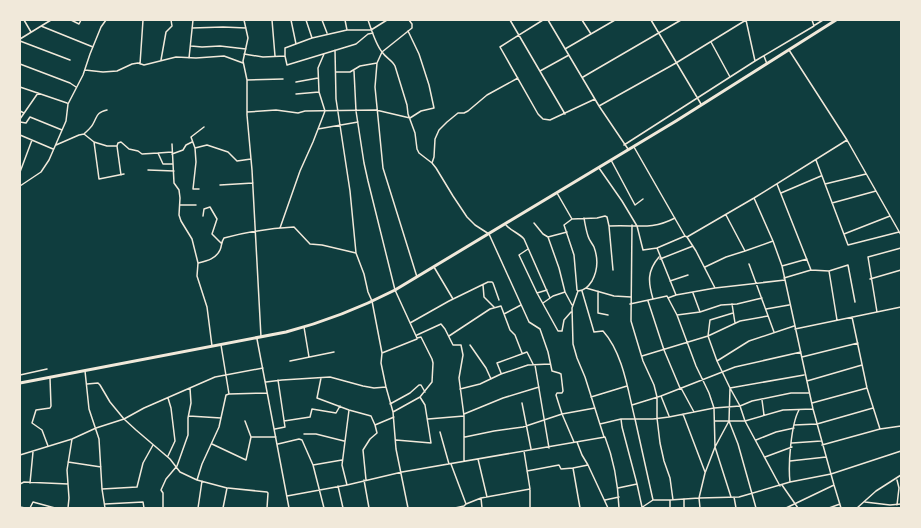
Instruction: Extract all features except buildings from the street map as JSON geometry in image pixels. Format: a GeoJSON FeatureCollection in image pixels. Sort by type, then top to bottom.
{"type":"FeatureCollection","features":[{"type":"Feature","properties":{"kind":"highway"},"geometry":{"type":"LineString","coordinates":[[20,383],[262,337],[304,327],[345,314],[395,290],[434,267],[634,147],[836,20]]}},
{"type":"Feature","properties":{"kind":"street"},"geometry":{"type":"LineString","coordinates":[[24,20],[31,32]]}},
{"type":"Feature","properties":{"kind":"street"},"geometry":{"type":"LineString","coordinates":[[20,40],[51,20]]}},
{"type":"Feature","properties":{"kind":"street"},"geometry":{"type":"LineString","coordinates":[[72,20],[79,24],[80,20]]}},
{"type":"Feature","properties":{"kind":"street"},"geometry":{"type":"LineString","coordinates":[[20,186],[41,172],[54,149],[67,116],[68,104],[85,70],[92,47],[101,27],[106,20]]}},
{"type":"Feature","properties":{"kind":"street"},"geometry":{"type":"LineString","coordinates":[[140,64],[143,20]]}},
{"type":"Feature","properties":{"kind":"street"},"geometry":{"type":"LineString","coordinates":[[160,61],[166,32],[172,26],[171,20]]}},
{"type":"Feature","properties":{"kind":"street"},"geometry":{"type":"LineString","coordinates":[[189,58],[193,20]]}},
{"type":"Feature","properties":{"kind":"street"},"geometry":{"type":"LineString","coordinates":[[244,20],[248,38],[243,63],[247,80],[247,112],[253,183],[262,337]]}},
{"type":"Feature","properties":{"kind":"street"},"geometry":{"type":"LineString","coordinates":[[272,20],[275,57]]}},
{"type":"Feature","properties":{"kind":"street"},"geometry":{"type":"LineString","coordinates":[[291,20],[296,44]]}},
{"type":"Feature","properties":{"kind":"street"},"geometry":{"type":"LineString","coordinates":[[306,20],[312,38]]}},
{"type":"Feature","properties":{"kind":"street"},"geometry":{"type":"LineString","coordinates":[[322,20],[327,34]]}},
{"type":"Feature","properties":{"kind":"street"},"geometry":{"type":"LineString","coordinates":[[345,20],[347,30]]}},
{"type":"Feature","properties":{"kind":"street"},"geometry":{"type":"LineString","coordinates":[[368,20],[371,30],[382,52],[393,62],[395,66],[415,133],[419,153],[432,163],[467,217],[475,226],[489,234],[529,322],[540,329],[545,340],[552,371],[561,374],[564,391],[562,393],[557,393],[556,395],[574,442]]}},
{"type":"Feature","properties":{"kind":"street"},"geometry":{"type":"LineString","coordinates":[[373,33],[368,34],[356,44],[287,65],[285,48],[327,34],[347,30],[371,30],[387,20]]}},
{"type":"Feature","properties":{"kind":"street"},"geometry":{"type":"LineString","coordinates":[[409,20],[413,26],[382,52],[377,63],[375,88],[383,168],[417,277]]}},
{"type":"Feature","properties":{"kind":"street"},"geometry":{"type":"LineString","coordinates":[[510,20],[565,114]]}},
{"type":"Feature","properties":{"kind":"street"},"geometry":{"type":"LineString","coordinates":[[543,20],[500,47],[540,117],[550,120],[595,99]]}},
{"type":"Feature","properties":{"kind":"street"},"geometry":{"type":"LineString","coordinates":[[548,20],[595,99],[628,150]]}},
{"type":"Feature","properties":{"kind":"street"},"geometry":{"type":"LineString","coordinates":[[582,20],[591,34]]}},
{"type":"Feature","properties":{"kind":"street"},"geometry":{"type":"LineString","coordinates":[[565,49],[615,20]]}},
{"type":"Feature","properties":{"kind":"street"},"geometry":{"type":"LineString","coordinates":[[651,20],[702,105]]}},
{"type":"Feature","properties":{"kind":"street"},"geometry":{"type":"LineString","coordinates":[[583,78],[681,20]]}},
{"type":"Feature","properties":{"kind":"street"},"geometry":{"type":"LineString","coordinates":[[600,106],[746,20],[755,61]]}},
{"type":"Feature","properties":{"kind":"street"},"geometry":{"type":"LineString","coordinates":[[812,20],[814,26]]}},
{"type":"Feature","properties":{"kind":"street"},"geometry":{"type":"LineString","coordinates":[[624,145],[755,61],[823,20]]}},
{"type":"Feature","properties":{"kind":"street"},"geometry":{"type":"LineString","coordinates":[[41,26],[92,47]]}},
{"type":"Feature","properties":{"kind":"street"},"geometry":{"type":"LineString","coordinates":[[192,28],[246,28]]}},
{"type":"Feature","properties":{"kind":"street"},"geometry":{"type":"LineString","coordinates":[[247,112],[276,110],[298,113],[305,111],[376,110],[410,118],[421,111],[434,108],[419,54],[408,31]]}},
{"type":"Feature","properties":{"kind":"street"},"geometry":{"type":"LineString","coordinates":[[20,40],[70,60]]}},
{"type":"Feature","properties":{"kind":"street"},"geometry":{"type":"LineString","coordinates":[[711,42],[730,77]]}},
{"type":"Feature","properties":{"kind":"street"},"geometry":{"type":"LineString","coordinates":[[191,46],[220,46],[246,49]]}},
{"type":"Feature","properties":{"kind":"street"},"geometry":{"type":"LineString","coordinates":[[336,50],[337,111],[350,191],[356,253],[372,301],[382,353],[381,363],[394,417],[396,440],[408,508]]}},
{"type":"Feature","properties":{"kind":"street"},"geometry":{"type":"LineString","coordinates":[[789,50],[847,140],[901,235]]}},
{"type":"Feature","properties":{"kind":"street"},"geometry":{"type":"LineString","coordinates":[[244,54],[263,57],[285,56]]}},
{"type":"Feature","properties":{"kind":"street"},"geometry":{"type":"LineString","coordinates":[[280,228],[300,171],[325,111],[318,78],[318,68],[324,54]]}},
{"type":"Feature","properties":{"kind":"street"},"geometry":{"type":"LineString","coordinates":[[540,71],[569,54]]}},
{"type":"Feature","properties":{"kind":"street"},"geometry":{"type":"LineString","coordinates":[[85,70],[103,72],[116,71],[132,64],[144,65],[176,57],[196,58],[224,56],[243,63]]}},
{"type":"Feature","properties":{"kind":"street"},"geometry":{"type":"LineString","coordinates":[[764,56],[767,64]]}},
{"type":"Feature","properties":{"kind":"street"},"geometry":{"type":"LineString","coordinates":[[336,72],[350,72],[354,71],[360,66],[377,63]]}},
{"type":"Feature","properties":{"kind":"street"},"geometry":{"type":"LineString","coordinates":[[20,64],[70,83],[76,87]]}},
{"type":"Feature","properties":{"kind":"street"},"geometry":{"type":"LineString","coordinates":[[354,71],[356,111],[368,181],[395,290],[417,337],[420,337],[433,363],[432,382],[425,392],[420,397],[393,412]]}},
{"type":"Feature","properties":{"kind":"street"},"geometry":{"type":"LineString","coordinates":[[296,82],[318,78]]}},
{"type":"Feature","properties":{"kind":"street"},"geometry":{"type":"LineString","coordinates":[[432,163],[434,157],[435,139],[439,130],[447,122],[458,113],[468,111],[487,95],[518,78]]}},
{"type":"Feature","properties":{"kind":"street"},"geometry":{"type":"LineString","coordinates":[[247,80],[283,79]]}},
{"type":"Feature","properties":{"kind":"street"},"geometry":{"type":"LineString","coordinates":[[20,86],[68,104]]}},
{"type":"Feature","properties":{"kind":"street"},"geometry":{"type":"LineString","coordinates":[[296,94],[320,92]]}},
{"type":"Feature","properties":{"kind":"street"},"geometry":{"type":"LineString","coordinates":[[20,119],[38,93]]}},
{"type":"Feature","properties":{"kind":"street"},"geometry":{"type":"LineString","coordinates":[[56,145],[84,134],[93,123],[97,115],[100,112],[107,110]]}},
{"type":"Feature","properties":{"kind":"street"},"geometry":{"type":"LineString","coordinates":[[20,111],[24,113]]}},
{"type":"Feature","properties":{"kind":"street"},"geometry":{"type":"LineString","coordinates":[[20,122],[26,123],[30,117],[62,130]]}},
{"type":"Feature","properties":{"kind":"street"},"geometry":{"type":"LineString","coordinates":[[318,129],[358,122]]}},
{"type":"Feature","properties":{"kind":"street"},"geometry":{"type":"LineString","coordinates":[[199,189],[194,189],[196,162],[195,148],[191,137],[204,127]]}},
{"type":"Feature","properties":{"kind":"street"},"geometry":{"type":"LineString","coordinates":[[84,134],[94,142],[107,146],[117,146],[118,143],[121,142],[129,149],[138,151],[142,154],[158,152],[172,153],[182,151],[186,145],[192,142]]}},
{"type":"Feature","properties":{"kind":"street"},"geometry":{"type":"LineString","coordinates":[[20,135],[54,149]]}},
{"type":"Feature","properties":{"kind":"street"},"geometry":{"type":"LineString","coordinates":[[20,172],[32,140]]}},
{"type":"Feature","properties":{"kind":"street"},"geometry":{"type":"LineString","coordinates":[[599,168],[637,226],[643,250],[657,248],[686,236],[726,215],[847,140]]}},
{"type":"Feature","properties":{"kind":"street"},"geometry":{"type":"LineString","coordinates":[[94,142],[99,179],[124,174]]}},
{"type":"Feature","properties":{"kind":"street"},"geometry":{"type":"LineString","coordinates":[[172,144],[174,183],[179,192],[180,221],[192,239],[198,263],[196,276],[207,307],[212,346]]}},
{"type":"Feature","properties":{"kind":"street"},"geometry":{"type":"LineString","coordinates":[[195,148],[206,145],[228,152],[237,161],[251,159]]}},
{"type":"Feature","properties":{"kind":"street"},"geometry":{"type":"LineString","coordinates":[[117,146],[121,175]]}},
{"type":"Feature","properties":{"kind":"street"},"geometry":{"type":"LineString","coordinates":[[634,147],[693,246],[715,288]]}},
{"type":"Feature","properties":{"kind":"street"},"geometry":{"type":"LineString","coordinates":[[158,152],[163,164],[173,164]]}},
{"type":"Feature","properties":{"kind":"street"},"geometry":{"type":"LineString","coordinates":[[611,160],[635,204],[643,199]]}},
{"type":"Feature","properties":{"kind":"street"},"geometry":{"type":"LineString","coordinates":[[816,160],[848,245],[899,232]]}},
{"type":"Feature","properties":{"kind":"street"},"geometry":{"type":"LineString","coordinates":[[148,170],[174,171]]}},
{"type":"Feature","properties":{"kind":"street"},"geometry":{"type":"LineString","coordinates":[[825,184],[866,174]]}},
{"type":"Feature","properties":{"kind":"street"},"geometry":{"type":"LineString","coordinates":[[781,194],[822,176]]}},
{"type":"Feature","properties":{"kind":"street"},"geometry":{"type":"LineString","coordinates":[[220,185],[253,183]]}},
{"type":"Feature","properties":{"kind":"street"},"geometry":{"type":"LineString","coordinates":[[777,184],[811,270]]}},
{"type":"Feature","properties":{"kind":"street"},"geometry":{"type":"LineString","coordinates":[[832,203],[876,191]]}},
{"type":"Feature","properties":{"kind":"street"},"geometry":{"type":"LineString","coordinates":[[557,193],[572,219]]}},
{"type":"Feature","properties":{"kind":"street"},"geometry":{"type":"LineString","coordinates":[[754,198],[782,266],[809,392],[840,508]]}},
{"type":"Feature","properties":{"kind":"street"},"geometry":{"type":"LineString","coordinates":[[180,205],[196,205]]}},
{"type":"Feature","properties":{"kind":"street"},"geometry":{"type":"LineString","coordinates":[[203,216],[204,209],[210,207],[217,219],[212,234],[222,243]]}},
{"type":"Feature","properties":{"kind":"street"},"geometry":{"type":"LineString","coordinates":[[726,215],[745,250]]}},
{"type":"Feature","properties":{"kind":"street"},"geometry":{"type":"LineString","coordinates":[[613,270],[609,226],[605,216],[597,218],[572,219],[564,224],[574,255],[578,291],[572,305],[571,312],[575,351],[610,454],[618,488],[619,508]]}},
{"type":"Feature","properties":{"kind":"street"},"geometry":{"type":"LineString","coordinates":[[844,234],[890,216]]}},
{"type":"Feature","properties":{"kind":"street"},"geometry":{"type":"LineString","coordinates":[[578,291],[586,288],[594,277],[597,264],[594,247],[588,238],[584,218]]}},
{"type":"Feature","properties":{"kind":"street"},"geometry":{"type":"LineString","coordinates":[[609,226],[654,226],[667,223],[675,218]]}},
{"type":"Feature","properties":{"kind":"street"},"geometry":{"type":"LineString","coordinates":[[534,223],[543,234],[548,237],[559,268],[565,292],[572,305]]}},
{"type":"Feature","properties":{"kind":"street"},"geometry":{"type":"LineString","coordinates":[[505,224],[510,230],[521,236],[550,298]]}},
{"type":"Feature","properties":{"kind":"street"},"geometry":{"type":"LineString","coordinates":[[632,226],[631,321],[657,397],[657,418],[660,443],[670,478],[673,500]]}},
{"type":"Feature","properties":{"kind":"street"},"geometry":{"type":"LineString","coordinates":[[198,263],[215,257],[219,252],[224,238],[255,231],[294,227],[310,244],[322,245],[356,253]]}},
{"type":"Feature","properties":{"kind":"street"},"geometry":{"type":"LineString","coordinates":[[548,237],[567,232]]}},
{"type":"Feature","properties":{"kind":"street"},"geometry":{"type":"LineString","coordinates":[[705,267],[726,257],[773,241]]}},
{"type":"Feature","properties":{"kind":"street"},"geometry":{"type":"LineString","coordinates":[[653,299],[648,275],[655,261],[693,246]]}},
{"type":"Feature","properties":{"kind":"street"},"geometry":{"type":"LineString","coordinates":[[657,248],[676,295]]}},
{"type":"Feature","properties":{"kind":"street"},"geometry":{"type":"LineString","coordinates":[[877,312],[870,279],[868,257],[901,248]]}},
{"type":"Feature","properties":{"kind":"street"},"geometry":{"type":"LineString","coordinates":[[528,249],[519,255],[537,293],[559,332],[562,331],[564,320],[571,312]]}},
{"type":"Feature","properties":{"kind":"street"},"geometry":{"type":"LineString","coordinates":[[782,266],[807,259]]}},
{"type":"Feature","properties":{"kind":"street"},"geometry":{"type":"LineString","coordinates":[[749,264],[774,332]]}},
{"type":"Feature","properties":{"kind":"street"},"geometry":{"type":"LineString","coordinates":[[630,304],[715,288],[756,284],[784,279],[811,270],[829,271],[848,265],[855,302]]}},
{"type":"Feature","properties":{"kind":"street"},"geometry":{"type":"LineString","coordinates":[[434,267],[453,300]]}},
{"type":"Feature","properties":{"kind":"street"},"geometry":{"type":"LineString","coordinates":[[870,279],[901,270]]}},
{"type":"Feature","properties":{"kind":"street"},"geometry":{"type":"LineString","coordinates":[[829,271],[837,320]]}},
{"type":"Feature","properties":{"kind":"street"},"geometry":{"type":"LineString","coordinates":[[670,281],[688,275]]}},
{"type":"Feature","properties":{"kind":"street"},"geometry":{"type":"LineString","coordinates":[[410,323],[488,282],[492,282],[499,300]]}},
{"type":"Feature","properties":{"kind":"street"},"geometry":{"type":"LineString","coordinates":[[483,285],[484,297],[494,308]]}},
{"type":"Feature","properties":{"kind":"street"},"geometry":{"type":"LineString","coordinates":[[586,288],[614,296],[631,297]]}},
{"type":"Feature","properties":{"kind":"street"},"geometry":{"type":"LineString","coordinates":[[537,293],[547,290]]}},
{"type":"Feature","properties":{"kind":"street"},"geometry":{"type":"LineString","coordinates":[[582,290],[594,332],[603,332],[612,344],[624,374],[653,500]]}},
{"type":"Feature","properties":{"kind":"street"},"geometry":{"type":"LineString","coordinates":[[598,291],[598,313],[608,315]]}},
{"type":"Feature","properties":{"kind":"street"},"geometry":{"type":"LineString","coordinates":[[543,303],[550,298],[565,292]]}},
{"type":"Feature","properties":{"kind":"street"},"geometry":{"type":"LineString","coordinates":[[692,292],[700,312]]}},
{"type":"Feature","properties":{"kind":"street"},"geometry":{"type":"LineString","coordinates":[[668,298],[677,315],[686,342],[714,408],[715,447],[736,508]]}},
{"type":"Feature","properties":{"kind":"street"},"geometry":{"type":"LineString","coordinates":[[677,315],[700,312],[721,305],[762,298]]}},
{"type":"Feature","properties":{"kind":"street"},"geometry":{"type":"LineString","coordinates":[[648,300],[664,350],[680,388],[694,412]]}},
{"type":"Feature","properties":{"kind":"street"},"geometry":{"type":"LineString","coordinates":[[732,304],[735,323]]}},
{"type":"Feature","properties":{"kind":"street"},"geometry":{"type":"LineString","coordinates":[[766,310],[790,304]]}},
{"type":"Feature","properties":{"kind":"street"},"geometry":{"type":"LineString","coordinates":[[504,314],[521,305]]}},
{"type":"Feature","properties":{"kind":"street"},"geometry":{"type":"LineString","coordinates":[[449,336],[494,308],[501,306],[510,330],[515,335],[522,353]]}},
{"type":"Feature","properties":{"kind":"street"},"geometry":{"type":"LineString","coordinates":[[795,329],[901,307]]}},
{"type":"Feature","properties":{"kind":"street"},"geometry":{"type":"LineString","coordinates":[[733,313],[710,320],[708,336],[717,362],[740,406],[745,421],[781,485],[798,508]]}},
{"type":"Feature","properties":{"kind":"street"},"geometry":{"type":"LineString","coordinates":[[642,356],[708,336],[735,323],[768,316]]}},
{"type":"Feature","properties":{"kind":"street"},"geometry":{"type":"LineString","coordinates":[[852,317],[867,388],[880,429]]}},
{"type":"Feature","properties":{"kind":"street"},"geometry":{"type":"LineString","coordinates":[[382,353],[417,337],[439,324],[442,324],[453,345],[462,345],[463,355],[459,378],[464,415],[464,461]]}},
{"type":"Feature","properties":{"kind":"street"},"geometry":{"type":"LineString","coordinates":[[717,362],[749,341],[794,326]]}},
{"type":"Feature","properties":{"kind":"street"},"geometry":{"type":"LineString","coordinates":[[304,327],[309,357]]}},
{"type":"Feature","properties":{"kind":"street"},"geometry":{"type":"LineString","coordinates":[[257,338],[289,508]]}},
{"type":"Feature","properties":{"kind":"street"},"geometry":{"type":"LineString","coordinates":[[802,357],[858,343]]}},
{"type":"Feature","properties":{"kind":"street"},"geometry":{"type":"LineString","coordinates":[[221,345],[229,394]]}},
{"type":"Feature","properties":{"kind":"street"},"geometry":{"type":"LineString","coordinates":[[470,345],[486,368],[491,379]]}},
{"type":"Feature","properties":{"kind":"street"},"geometry":{"type":"LineString","coordinates":[[290,360],[334,352]]}},
{"type":"Feature","properties":{"kind":"street"},"geometry":{"type":"LineString","coordinates":[[501,374],[497,362],[528,352],[534,364],[539,387],[548,448]]}},
{"type":"Feature","properties":{"kind":"street"},"geometry":{"type":"LineString","coordinates":[[632,405],[661,396],[736,367],[801,352]]}},
{"type":"Feature","properties":{"kind":"street"},"geometry":{"type":"LineString","coordinates":[[460,389],[480,384],[501,374],[534,364],[550,364]]}},
{"type":"Feature","properties":{"kind":"street"},"geometry":{"type":"LineString","coordinates":[[807,382],[862,365]]}},
{"type":"Feature","properties":{"kind":"street"},"geometry":{"type":"LineString","coordinates":[[20,455],[72,439],[96,428],[124,419],[215,377],[263,368]]}},
{"type":"Feature","properties":{"kind":"street"},"geometry":{"type":"LineString","coordinates":[[20,375],[47,369]]}},
{"type":"Feature","properties":{"kind":"street"},"geometry":{"type":"LineString","coordinates":[[85,371],[89,409],[99,439],[102,489],[105,508]]}},
{"type":"Feature","properties":{"kind":"street"},"geometry":{"type":"LineString","coordinates":[[730,388],[805,374]]}},
{"type":"Feature","properties":{"kind":"street"},"geometry":{"type":"LineString","coordinates":[[266,382],[330,377],[374,388],[386,387]]}},
{"type":"Feature","properties":{"kind":"street"},"geometry":{"type":"LineString","coordinates":[[48,446],[42,430],[32,423],[36,410],[51,408],[50,378]]}},
{"type":"Feature","properties":{"kind":"street"},"geometry":{"type":"LineString","coordinates":[[321,378],[317,398],[370,416],[375,425],[377,433],[370,439],[362,450],[369,508]]}},
{"type":"Feature","properties":{"kind":"street"},"geometry":{"type":"LineString","coordinates":[[275,428],[285,427],[278,380]]}},
{"type":"Feature","properties":{"kind":"street"},"geometry":{"type":"LineString","coordinates":[[87,384],[98,383],[110,402],[124,419],[168,456],[183,473],[197,480],[227,488],[267,492],[267,508]]}},
{"type":"Feature","properties":{"kind":"street"},"geometry":{"type":"LineString","coordinates":[[390,404],[419,385],[421,385],[425,392]]}},
{"type":"Feature","properties":{"kind":"street"},"geometry":{"type":"LineString","coordinates":[[591,397],[627,386]]}},
{"type":"Feature","properties":{"kind":"street"},"geometry":{"type":"LineString","coordinates":[[428,419],[464,415],[503,398],[539,387]]}},
{"type":"Feature","properties":{"kind":"street"},"geometry":{"type":"LineString","coordinates":[[163,508],[162,487],[166,479],[177,466],[188,435],[188,416],[191,403],[190,388]]}},
{"type":"Feature","properties":{"kind":"street"},"geometry":{"type":"LineString","coordinates":[[730,388],[729,421],[738,444],[756,508]]}},
{"type":"Feature","properties":{"kind":"street"},"geometry":{"type":"LineString","coordinates":[[812,403],[867,388]]}},
{"type":"Feature","properties":{"kind":"street"},"geometry":{"type":"LineString","coordinates":[[600,424],[621,418],[669,417],[714,408],[740,406],[752,401],[791,393],[809,392]]}},
{"type":"Feature","properties":{"kind":"street"},"geometry":{"type":"LineString","coordinates":[[197,480],[202,464],[219,427],[226,395],[268,393]]}},
{"type":"Feature","properties":{"kind":"street"},"geometry":{"type":"LineString","coordinates":[[661,396],[669,417]]}},
{"type":"Feature","properties":{"kind":"street"},"geometry":{"type":"LineString","coordinates":[[396,440],[432,443],[425,405],[420,397]]}},
{"type":"Feature","properties":{"kind":"street"},"geometry":{"type":"LineString","coordinates":[[168,398],[171,408],[175,440],[168,456]]}},
{"type":"Feature","properties":{"kind":"street"},"geometry":{"type":"LineString","coordinates":[[762,400],[764,415]]}},
{"type":"Feature","properties":{"kind":"street"},"geometry":{"type":"LineString","coordinates":[[522,402],[531,449]]}},
{"type":"Feature","properties":{"kind":"street"},"geometry":{"type":"LineString","coordinates":[[284,420],[310,417],[312,410],[336,413],[340,406]]}},
{"type":"Feature","properties":{"kind":"street"},"geometry":{"type":"LineString","coordinates":[[465,437],[527,425],[562,414],[595,408]]}},
{"type":"Feature","properties":{"kind":"street"},"geometry":{"type":"LineString","coordinates":[[715,421],[745,421],[783,410],[813,408]]}},
{"type":"Feature","properties":{"kind":"street"},"geometry":{"type":"LineString","coordinates":[[756,440],[794,426],[817,424],[873,408]]}},
{"type":"Feature","properties":{"kind":"street"},"geometry":{"type":"LineString","coordinates":[[790,482],[790,461],[794,426],[796,416],[800,409]]}},
{"type":"Feature","properties":{"kind":"street"},"geometry":{"type":"LineString","coordinates":[[347,485],[342,460],[349,410]]}},
{"type":"Feature","properties":{"kind":"street"},"geometry":{"type":"LineString","coordinates":[[683,414],[705,473]]}},
{"type":"Feature","properties":{"kind":"street"},"geometry":{"type":"LineString","coordinates":[[188,416],[221,418]]}},
{"type":"Feature","properties":{"kind":"street"},"geometry":{"type":"LineString","coordinates":[[375,425],[394,417]]}},
{"type":"Feature","properties":{"kind":"street"},"geometry":{"type":"LineString","coordinates":[[621,418],[622,428],[642,508],[653,500],[732,497],[752,494],[790,482],[831,474],[901,451]]}},
{"type":"Feature","properties":{"kind":"street"},"geometry":{"type":"LineString","coordinates":[[212,444],[246,460],[251,437],[244,421]]}},
{"type":"Feature","properties":{"kind":"street"},"geometry":{"type":"LineString","coordinates":[[700,508],[699,498],[705,473],[715,447],[729,421]]}},
{"type":"Feature","properties":{"kind":"street"},"geometry":{"type":"LineString","coordinates":[[822,445],[880,429],[901,426]]}},
{"type":"Feature","properties":{"kind":"street"},"geometry":{"type":"LineString","coordinates":[[440,432],[450,464],[466,504]]}},
{"type":"Feature","properties":{"kind":"street"},"geometry":{"type":"LineString","coordinates":[[304,434],[316,434],[344,441]]}},
{"type":"Feature","properties":{"kind":"street"},"geometry":{"type":"LineString","coordinates":[[251,437],[276,437]]}},
{"type":"Feature","properties":{"kind":"street"},"geometry":{"type":"LineString","coordinates":[[287,496],[347,485],[402,472],[531,449],[548,448],[574,442],[605,438]]}},
{"type":"Feature","properties":{"kind":"street"},"geometry":{"type":"LineString","coordinates":[[68,508],[68,462],[72,439]]}},
{"type":"Feature","properties":{"kind":"street"},"geometry":{"type":"LineString","coordinates":[[277,444],[301,440],[312,465],[324,508]]}},
{"type":"Feature","properties":{"kind":"street"},"geometry":{"type":"LineString","coordinates":[[792,443],[821,441]]}},
{"type":"Feature","properties":{"kind":"street"},"geometry":{"type":"LineString","coordinates":[[577,442],[608,508]]}},
{"type":"Feature","properties":{"kind":"street"},"geometry":{"type":"LineString","coordinates":[[102,489],[137,487],[143,463],[153,444]]}},
{"type":"Feature","properties":{"kind":"street"},"geometry":{"type":"LineString","coordinates":[[765,457],[792,447]]}},
{"type":"Feature","properties":{"kind":"street"},"geometry":{"type":"LineString","coordinates":[[524,451],[530,489],[530,508]]}},
{"type":"Feature","properties":{"kind":"street"},"geometry":{"type":"LineString","coordinates":[[30,483],[33,452]]}},
{"type":"Feature","properties":{"kind":"street"},"geometry":{"type":"LineString","coordinates":[[790,461],[826,457]]}},
{"type":"Feature","properties":{"kind":"street"},"geometry":{"type":"LineString","coordinates":[[478,459],[487,497]]}},
{"type":"Feature","properties":{"kind":"street"},"geometry":{"type":"LineString","coordinates":[[312,465],[342,460]]}},
{"type":"Feature","properties":{"kind":"street"},"geometry":{"type":"LineString","coordinates":[[68,462],[101,467]]}},
{"type":"Feature","properties":{"kind":"street"},"geometry":{"type":"LineString","coordinates":[[527,471],[559,465],[562,469],[588,465]]}},
{"type":"Feature","properties":{"kind":"street"},"geometry":{"type":"LineString","coordinates":[[572,468],[580,508]]}},
{"type":"Feature","properties":{"kind":"street"},"geometry":{"type":"LineString","coordinates":[[857,508],[861,507],[876,491],[897,479],[901,475]]}},
{"type":"Feature","properties":{"kind":"street"},"geometry":{"type":"LineString","coordinates":[[897,479],[899,488],[897,505]]}},
{"type":"Feature","properties":{"kind":"street"},"geometry":{"type":"LineString","coordinates":[[198,508],[202,481]]}},
{"type":"Feature","properties":{"kind":"street"},"geometry":{"type":"LineString","coordinates":[[20,484],[68,484]]}},
{"type":"Feature","properties":{"kind":"street"},"geometry":{"type":"LineString","coordinates":[[618,488],[637,484]]}},
{"type":"Feature","properties":{"kind":"street"},"geometry":{"type":"LineString","coordinates":[[786,508],[834,485]]}},
{"type":"Feature","properties":{"kind":"street"},"geometry":{"type":"LineString","coordinates":[[338,486],[343,508]]}},
{"type":"Feature","properties":{"kind":"street"},"geometry":{"type":"LineString","coordinates":[[223,508],[227,488]]}},
{"type":"Feature","properties":{"kind":"street"},"geometry":{"type":"LineString","coordinates":[[455,508],[464,506],[481,498],[530,489]]}},
{"type":"Feature","properties":{"kind":"street"},"geometry":{"type":"LineString","coordinates":[[605,500],[619,497]]}},
{"type":"Feature","properties":{"kind":"street"},"geometry":{"type":"LineString","coordinates":[[481,498],[482,508]]}},
{"type":"Feature","properties":{"kind":"street"},"geometry":{"type":"LineString","coordinates":[[684,499],[684,508]]}},
{"type":"Feature","properties":{"kind":"street"},"geometry":{"type":"LineString","coordinates":[[670,500],[670,508]]}},
{"type":"Feature","properties":{"kind":"street"},"geometry":{"type":"LineString","coordinates":[[30,508],[33,502],[55,508]]}},
{"type":"Feature","properties":{"kind":"street"},"geometry":{"type":"LineString","coordinates":[[105,504],[142,502],[144,503],[144,508]]}},
{"type":"Feature","properties":{"kind":"street"},"geometry":{"type":"LineString","coordinates":[[865,502],[897,505],[901,504]]}},
{"type":"Feature","properties":{"kind":"street"},"geometry":{"type":"LineString","coordinates":[[829,508],[840,504]]}},
{"type":"Feature","properties":{"kind":"street"},"geometry":{"type":"LineString","coordinates":[[20,507],[25,508]]}}]}
